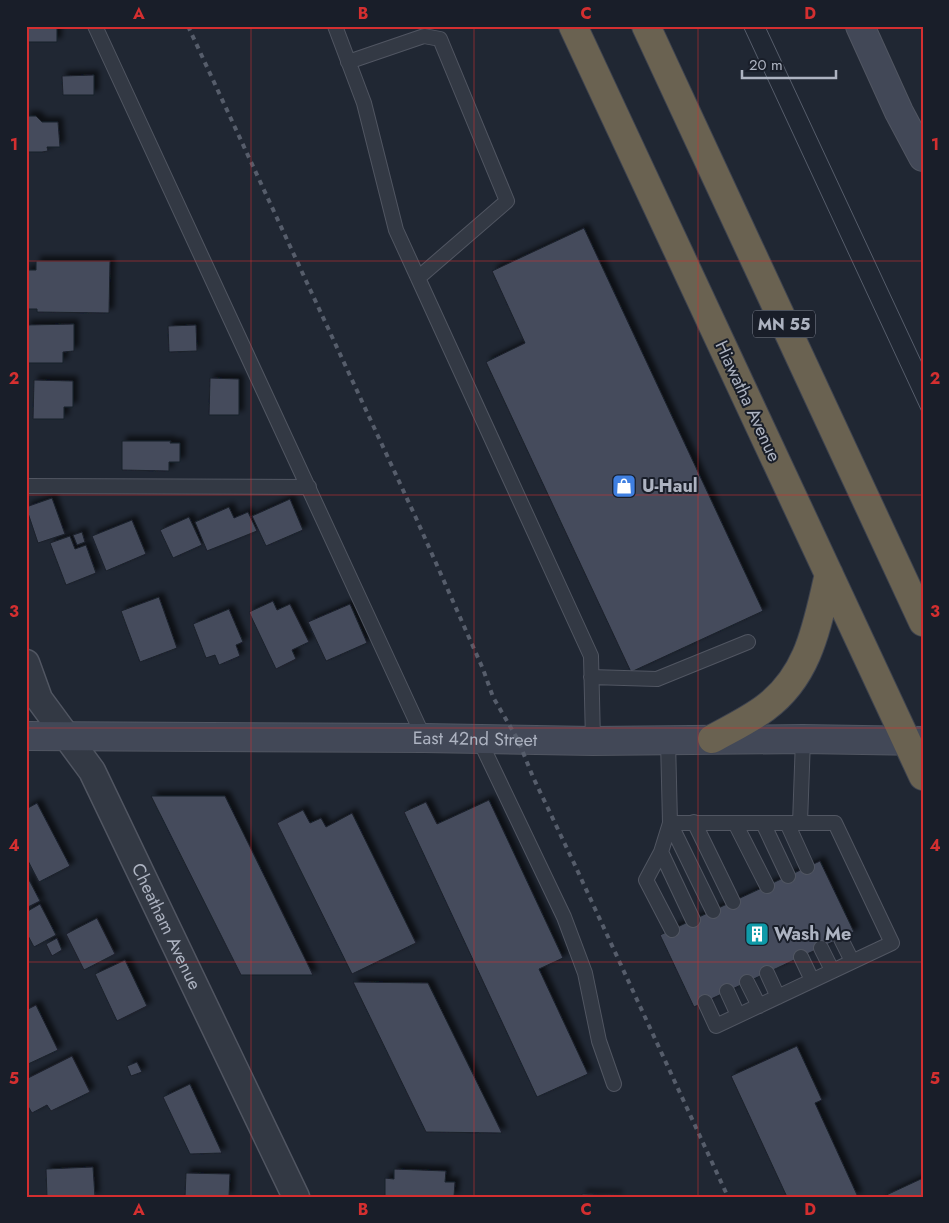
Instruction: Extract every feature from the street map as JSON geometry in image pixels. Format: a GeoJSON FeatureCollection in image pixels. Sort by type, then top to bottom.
{"type":"FeatureCollection","features":[{"type":"Feature","properties":{"kind":"highway","name":"Hiawatha Avenue"},"geometry":{"type":"LineString","coordinates":[[573,26],[829,574],[915,740],[923,776]]}},
{"type":"Feature","properties":{"kind":"highway","name":"MN 55"},"geometry":{"type":"LineString","coordinates":[[646,26],[923,622]]}},
{"type":"Feature","properties":{"kind":"highway"},"geometry":{"type":"LineString","coordinates":[[712,739],[764,709],[791,683],[809,651],[829,574]]}},
{"type":"Feature","properties":{"kind":"street"},"geometry":{"type":"LineString","coordinates":[[860,26],[899,112],[923,157]]}},
{"type":"Feature","properties":{"kind":"street","name":"Cheatham Avenue"},"geometry":{"type":"LineString","coordinates":[[26,663],[39,699],[65,737],[92,771],[296,1197]]}},
{"type":"Feature","properties":{"kind":"street","name":"East 42nd Street"},"geometry":{"type":"LineString","coordinates":[[26,736],[424,738],[593,741],[712,739],[915,740]]}},
{"type":"Feature","properties":{"kind":"lane"},"geometry":{"type":"LineString","coordinates":[[96,26],[424,738]]}},
{"type":"Feature","properties":{"kind":"lane"},"geometry":{"type":"LineString","coordinates":[[335,26],[364,103],[396,230],[591,656],[593,741]]}},
{"type":"Feature","properties":{"kind":"lane"},"geometry":{"type":"LineString","coordinates":[[348,62],[424,36],[440,39],[507,201],[418,278]]}},
{"type":"Feature","properties":{"kind":"lane"},"geometry":{"type":"LineString","coordinates":[[26,486],[310,487]]}},
{"type":"Feature","properties":{"kind":"lane"},"geometry":{"type":"LineString","coordinates":[[591,677],[657,679],[748,642]]}},
{"type":"Feature","properties":{"kind":"lane"},"geometry":{"type":"LineString","coordinates":[[479,739],[567,927],[585,973],[599,1041],[614,1084]]}},
{"type":"Feature","properties":{"kind":"lane"},"geometry":{"type":"LineString","coordinates":[[803,739],[793,823],[808,867]]}},
{"type":"Feature","properties":{"kind":"lane"},"geometry":{"type":"LineString","coordinates":[[668,740],[670,822],[661,852],[646,880],[672,930]]}},
{"type":"Feature","properties":{"kind":"lane"},"geometry":{"type":"LineString","coordinates":[[670,822],[835,823],[892,942],[716,1026],[705,1002]]}},
{"type":"Feature","properties":{"kind":"lane"},"geometry":{"type":"LineString","coordinates":[[670,822],[713,911]]}},
{"type":"Feature","properties":{"kind":"lane"},"geometry":{"type":"LineString","coordinates":[[694,822],[733,902]]}},
{"type":"Feature","properties":{"kind":"lane"},"geometry":{"type":"LineString","coordinates":[[735,823],[767,886]]}},
{"type":"Feature","properties":{"kind":"lane"},"geometry":{"type":"LineString","coordinates":[[762,823],[788,876]]}},
{"type":"Feature","properties":{"kind":"lane"},"geometry":{"type":"LineString","coordinates":[[661,852],[693,920]]}},
{"type":"Feature","properties":{"kind":"lane"},"geometry":{"type":"LineString","coordinates":[[841,938],[852,961]]}},
{"type":"Feature","properties":{"kind":"lane"},"geometry":{"type":"LineString","coordinates":[[821,948],[832,970]]}},
{"type":"Feature","properties":{"kind":"lane"},"geometry":{"type":"LineString","coordinates":[[801,957],[812,980]]}},
{"type":"Feature","properties":{"kind":"lane"},"geometry":{"type":"LineString","coordinates":[[767,973],[778,996]]}},
{"type":"Feature","properties":{"kind":"lane"},"geometry":{"type":"LineString","coordinates":[[747,982],[759,1006]]}},
{"type":"Feature","properties":{"kind":"lane"},"geometry":{"type":"LineString","coordinates":[[726,992],[738,1015]]}},
{"type":"Feature","properties":{"kind":"building"},"geometry":{"type":"Polygon","coordinates":[[[26,26],[57,26],[57,42],[26,42],[26,26]]]}},
{"type":"Feature","properties":{"kind":"building"},"geometry":{"type":"Polygon","coordinates":[[[94,75],[94,95],[63,95],[62,76],[94,75]]]}},
{"type":"Feature","properties":{"kind":"building"},"geometry":{"type":"Polygon","coordinates":[[[26,116],[36,116],[42,122],[58,122],[60,147],[47,147],[48,151],[42,152],[26,152],[26,116]]]}},
{"type":"Feature","properties":{"kind":"building","name":"U-Haul"},"geometry":{"type":"Polygon","coordinates":[[[584,228],[763,611],[631,672],[486,362],[525,343],[492,271],[584,228]]]}},
{"type":"Feature","properties":{"kind":"building"},"geometry":{"type":"Polygon","coordinates":[[[36,261],[110,261],[109,313],[37,312],[37,309],[26,309],[26,270],[36,270],[36,261]]]}},
{"type":"Feature","properties":{"kind":"building"},"geometry":{"type":"Polygon","coordinates":[[[74,324],[74,351],[63,352],[63,363],[26,363],[26,325],[74,324]]]}},
{"type":"Feature","properties":{"kind":"building"},"geometry":{"type":"Polygon","coordinates":[[[196,325],[197,351],[169,352],[168,326],[196,325]]]}},
{"type":"Feature","properties":{"kind":"building"},"geometry":{"type":"Polygon","coordinates":[[[210,378],[239,379],[239,415],[209,415],[210,378]]]}},
{"type":"Feature","properties":{"kind":"building"},"geometry":{"type":"Polygon","coordinates":[[[34,380],[73,381],[73,407],[64,407],[64,419],[33,419],[34,380]]]}},
{"type":"Feature","properties":{"kind":"building"},"geometry":{"type":"Polygon","coordinates":[[[122,441],[171,441],[170,443],[180,443],[180,462],[169,462],[169,471],[122,470],[122,441]]]}},
{"type":"Feature","properties":{"kind":"building"},"geometry":{"type":"Polygon","coordinates":[[[52,498],[65,534],[38,543],[26,507],[52,498]]]}},
{"type":"Feature","properties":{"kind":"building"},"geometry":{"type":"Polygon","coordinates":[[[290,499],[303,530],[266,546],[252,516],[290,499]]]}},
{"type":"Feature","properties":{"kind":"building"},"geometry":{"type":"Polygon","coordinates":[[[229,507],[234,518],[248,512],[257,531],[207,551],[195,522],[229,507]]]}},
{"type":"Feature","properties":{"kind":"building"},"geometry":{"type":"Polygon","coordinates":[[[189,517],[202,545],[173,558],[160,530],[189,517]]]}},
{"type":"Feature","properties":{"kind":"building"},"geometry":{"type":"Polygon","coordinates":[[[132,520],[146,554],[106,571],[92,536],[132,520]]]}},
{"type":"Feature","properties":{"kind":"building"},"geometry":{"type":"Polygon","coordinates":[[[82,532],[85,542],[77,545],[73,535],[82,532]]]}},
{"type":"Feature","properties":{"kind":"building"},"geometry":{"type":"Polygon","coordinates":[[[70,536],[75,549],[86,545],[96,573],[66,585],[50,543],[70,536]]]}},
{"type":"Feature","properties":{"kind":"building"},"geometry":{"type":"Polygon","coordinates":[[[159,597],[177,648],[140,662],[121,611],[159,597]]]}},
{"type":"Feature","properties":{"kind":"building"},"geometry":{"type":"Polygon","coordinates":[[[273,601],[277,610],[290,604],[309,642],[292,650],[296,659],[276,669],[249,612],[273,601]]]}},
{"type":"Feature","properties":{"kind":"building"},"geometry":{"type":"Polygon","coordinates":[[[350,604],[367,643],[326,661],[308,622],[350,604]]]}},
{"type":"Feature","properties":{"kind":"building"},"geometry":{"type":"Polygon","coordinates":[[[229,609],[243,642],[236,645],[240,656],[219,665],[215,655],[206,658],[193,624],[229,609]]]}},
{"type":"Feature","properties":{"kind":"building"},"geometry":{"type":"Polygon","coordinates":[[[151,796],[225,796],[313,975],[241,975],[151,796]]]}},
{"type":"Feature","properties":{"kind":"building"},"geometry":{"type":"Polygon","coordinates":[[[489,800],[563,958],[539,969],[588,1074],[537,1097],[404,812],[426,802],[437,824],[489,800]]]}},
{"type":"Feature","properties":{"kind":"building"},"geometry":{"type":"Polygon","coordinates":[[[37,803],[70,866],[39,882],[26,857],[26,809],[37,803]]]}},
{"type":"Feature","properties":{"kind":"building"},"geometry":{"type":"Polygon","coordinates":[[[303,810],[310,823],[321,818],[326,827],[352,813],[416,943],[352,974],[277,823],[303,810]]]}},
{"type":"Feature","properties":{"kind":"building","name":"Wash Me"},"geometry":{"type":"Polygon","coordinates":[[[820,861],[854,932],[694,1007],[660,935],[820,861]]]}},
{"type":"Feature","properties":{"kind":"building"},"geometry":{"type":"Polygon","coordinates":[[[26,874],[40,901],[26,908],[26,874]]]}},
{"type":"Feature","properties":{"kind":"building"},"geometry":{"type":"Polygon","coordinates":[[[40,904],[56,935],[34,947],[26,932],[26,912],[40,904]]]}},
{"type":"Feature","properties":{"kind":"building"},"geometry":{"type":"Polygon","coordinates":[[[97,918],[115,954],[84,970],[66,934],[97,918]]]}},
{"type":"Feature","properties":{"kind":"building"},"geometry":{"type":"Polygon","coordinates":[[[57,938],[62,950],[52,956],[46,944],[57,938]]]}},
{"type":"Feature","properties":{"kind":"building"},"geometry":{"type":"Polygon","coordinates":[[[125,960],[147,1006],[117,1021],[95,974],[125,960]]]}},
{"type":"Feature","properties":{"kind":"building"},"geometry":{"type":"Polygon","coordinates":[[[353,982],[428,983],[502,1133],[426,1132],[353,982]]]}},
{"type":"Feature","properties":{"kind":"building"},"geometry":{"type":"Polygon","coordinates":[[[36,1005],[58,1050],[26,1065],[26,1010],[36,1005]]]}},
{"type":"Feature","properties":{"kind":"building"},"geometry":{"type":"Polygon","coordinates":[[[797,1046],[822,1100],[815,1103],[858,1197],[787,1197],[731,1076],[797,1046]]]}},
{"type":"Feature","properties":{"kind":"building"},"geometry":{"type":"Polygon","coordinates":[[[72,1056],[90,1092],[51,1111],[47,1105],[32,1113],[26,1103],[26,1079],[72,1056]]]}},
{"type":"Feature","properties":{"kind":"building"},"geometry":{"type":"Polygon","coordinates":[[[137,1062],[142,1072],[131,1076],[127,1066],[137,1062]]]}},
{"type":"Feature","properties":{"kind":"building"},"geometry":{"type":"Polygon","coordinates":[[[190,1084],[222,1153],[190,1154],[163,1097],[190,1084]]]}},
{"type":"Feature","properties":{"kind":"building"},"geometry":{"type":"Polygon","coordinates":[[[93,1167],[95,1197],[47,1197],[46,1169],[93,1167]]]}},
{"type":"Feature","properties":{"kind":"building"},"geometry":{"type":"Polygon","coordinates":[[[394,1169],[446,1171],[445,1182],[455,1182],[454,1197],[385,1197],[385,1178],[394,1179],[394,1169]]]}},
{"type":"Feature","properties":{"kind":"building"},"geometry":{"type":"Polygon","coordinates":[[[186,1173],[230,1174],[229,1197],[185,1197],[186,1173]]]}},
{"type":"Feature","properties":{"kind":"building"},"geometry":{"type":"Polygon","coordinates":[[[923,1178],[923,1197],[882,1197],[923,1178]]]}},
{"type":"Feature","properties":{"kind":"building"},"geometry":{"type":"Polygon","coordinates":[[[582,1194],[618,1195],[618,1197],[582,1197],[582,1194]]]}},
{"type":"Feature","properties":{"kind":"tram line"},"geometry":{"type":"LineString","coordinates":[[743,26],[923,414]]}},
{"type":"Feature","properties":{"kind":"tram line"},"geometry":{"type":"LineString","coordinates":[[765,26],[923,365]]}},
{"type":"Feature","properties":{"kind":"railway"},"geometry":{"type":"LineString","coordinates":[[188,26],[416,518],[483,669],[493,697],[518,740],[533,777],[728,1197]]}},
{"type":"Feature","properties":{"kind":"place","name":"U-Haul"},"geometry":{"type":"Point","coordinates":[624,486]}},
{"type":"Feature","properties":{"kind":"place","name":"Wash Me"},"geometry":{"type":"Point","coordinates":[757,934]}}]}
